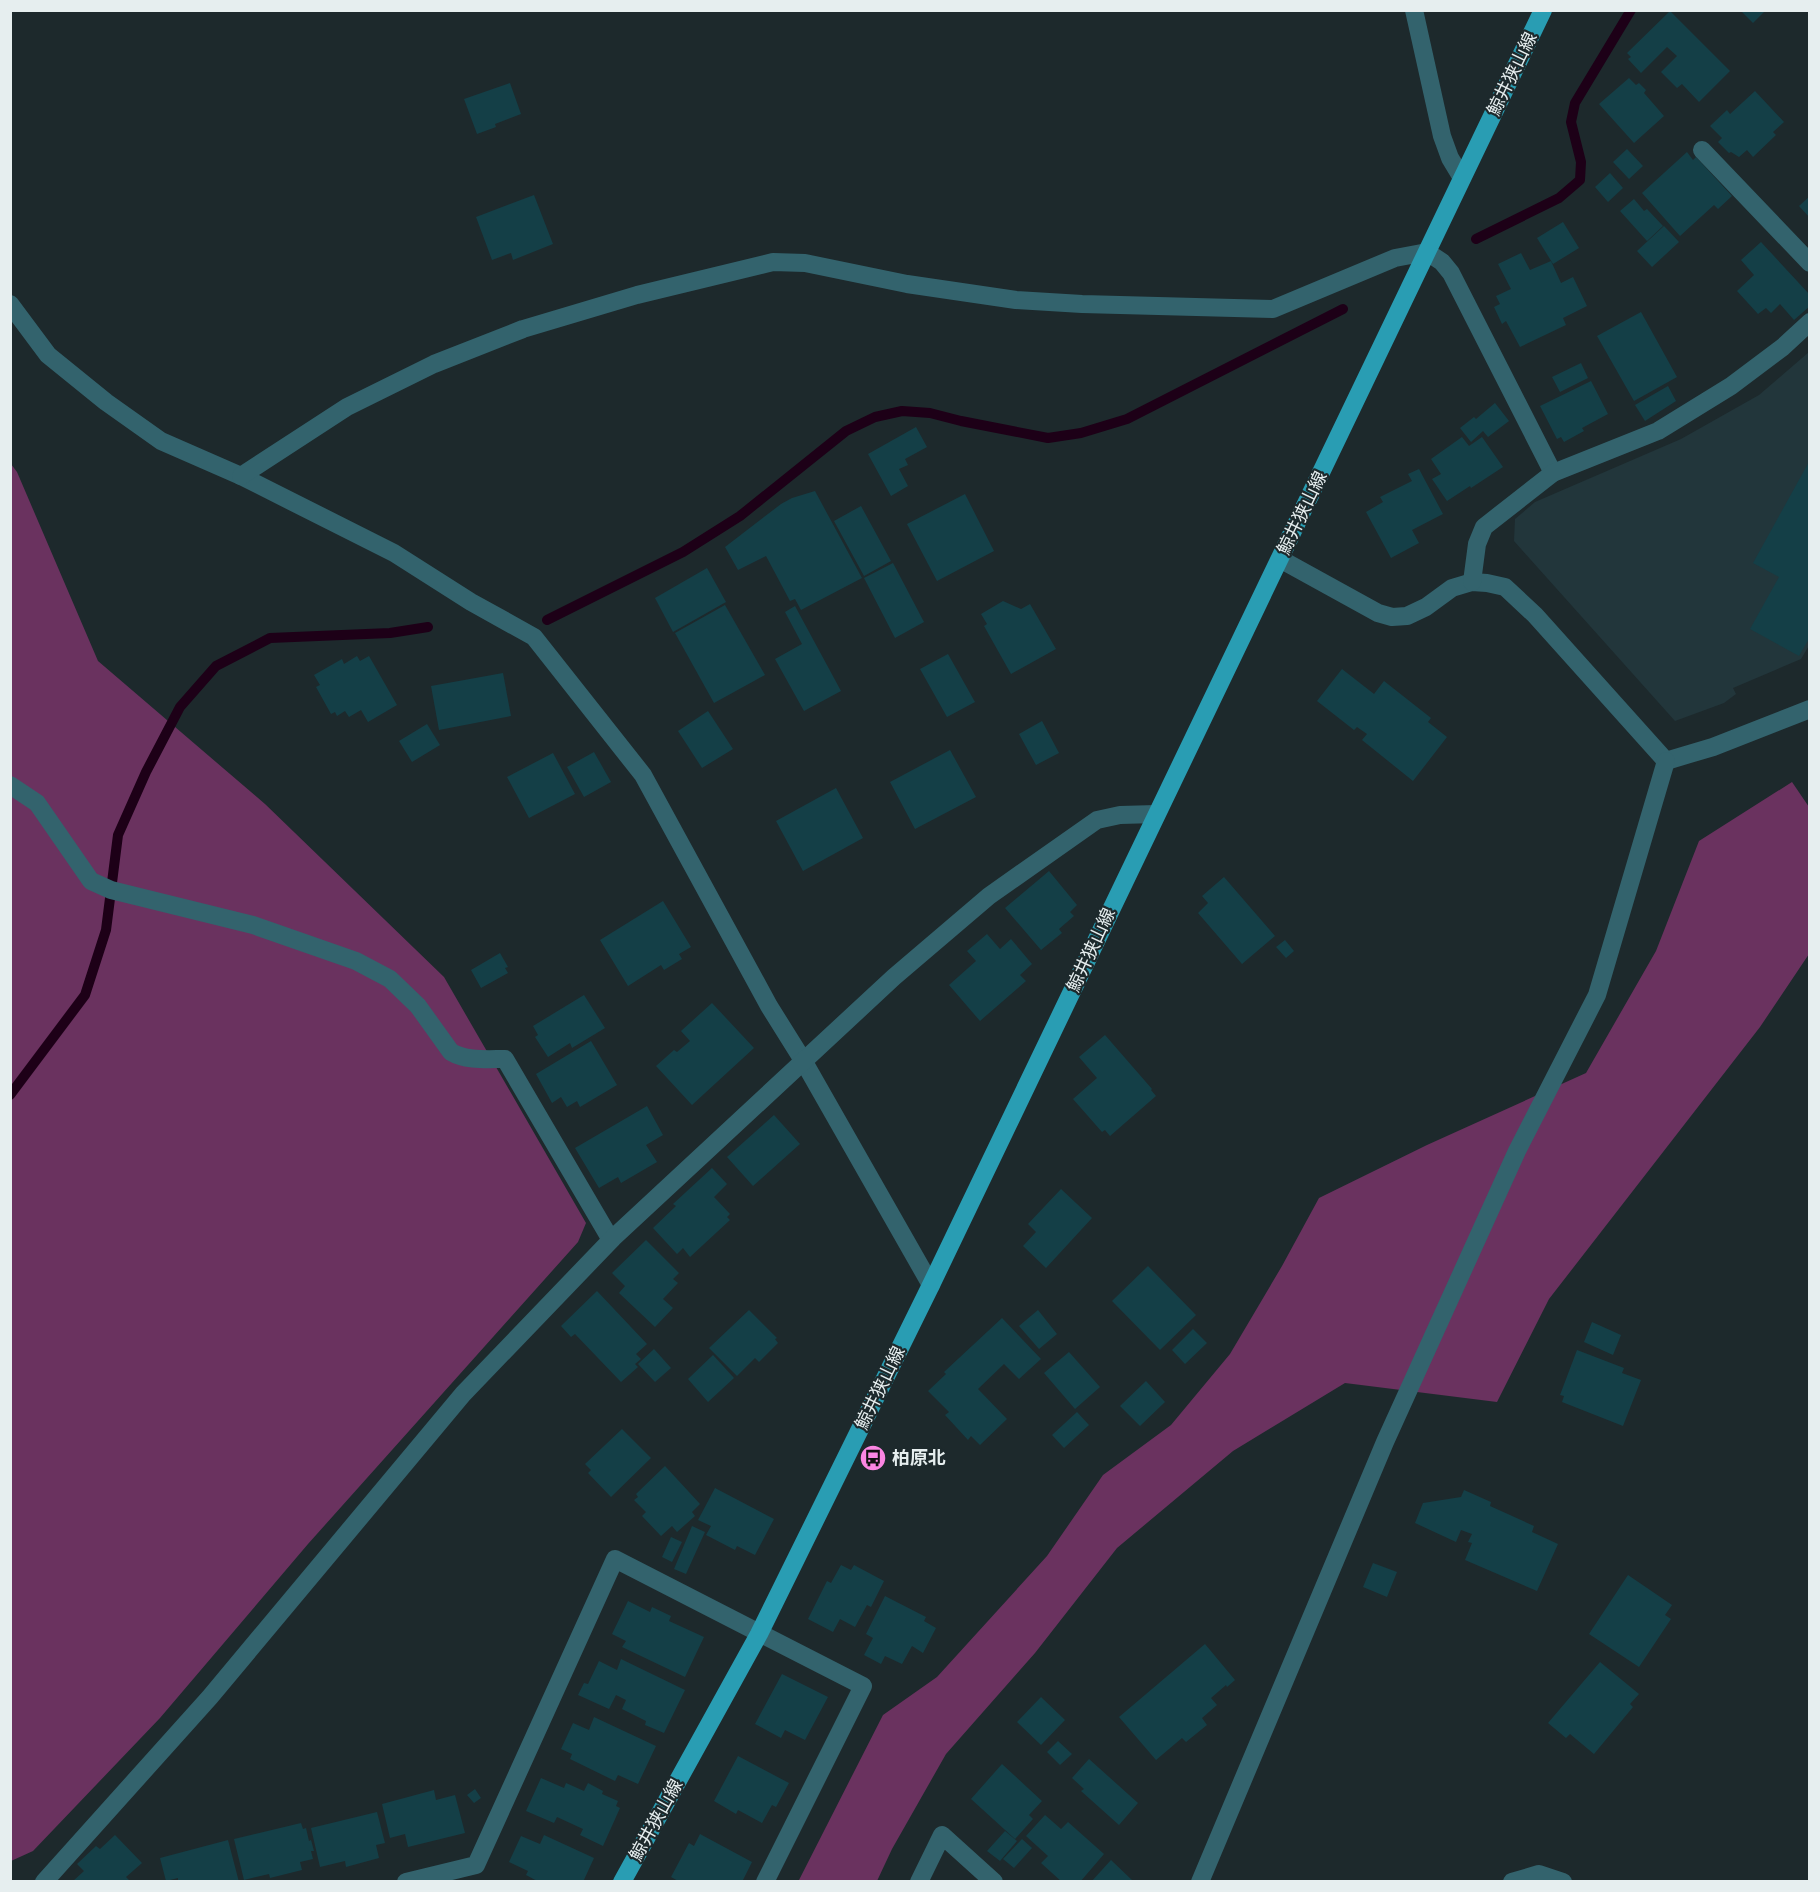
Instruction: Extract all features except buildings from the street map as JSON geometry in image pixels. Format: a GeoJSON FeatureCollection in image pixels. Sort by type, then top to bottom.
{"type":"FeatureCollection","features":[{"type":"Feature","properties":{"kind":"main road","name":"鯨井狭山線"},"geometry":{"type":"LineString","coordinates":[[622,1881],[759,1634],[931,1285],[1543,10]]}},
{"type":"Feature","properties":{"kind":"street"},"geometry":{"type":"LineString","coordinates":[[1414,10],[1442,136],[1450,158],[1462,178]]}},
{"type":"Feature","properties":{"kind":"street"},"geometry":{"type":"LineString","coordinates":[[1702,150],[1809,263]]}},
{"type":"Feature","properties":{"kind":"street"},"geometry":{"type":"LineString","coordinates":[[241,476],[348,407],[434,364],[478,346],[523,329],[637,295],[773,262],[805,263],[907,284],[1016,300],[1273,309],[1395,258],[1427,252],[1442,262],[1451,273],[1553,473]]}},
{"type":"Feature","properties":{"kind":"street"},"geometry":{"type":"LineString","coordinates":[[10,304],[48,355],[106,402],[161,441],[241,476],[394,553],[471,602],[534,637],[643,775],[769,1006],[804,1062],[931,1285]]}},
{"type":"Feature","properties":{"kind":"street"},"geometry":{"type":"LineString","coordinates":[[1472,582],[1477,544],[1484,527],[1553,473],[1658,431],[1731,386],[1783,348],[1809,322]]}},
{"type":"Feature","properties":{"kind":"street"},"geometry":{"type":"LineString","coordinates":[[1280,559],[1378,613],[1392,617],[1407,616],[1425,607],[1452,588],[1472,582],[1505,587],[1543,624],[1666,761]]}},
{"type":"Feature","properties":{"kind":"street"},"geometry":{"type":"LineString","coordinates":[[1666,761],[1713,747],[1809,709]]}},
{"type":"Feature","properties":{"kind":"street"},"geometry":{"type":"LineString","coordinates":[[1200,1881],[1390,1431],[1517,1151],[1597,995],[1666,761]]}},
{"type":"Feature","properties":{"kind":"street"},"geometry":{"type":"LineString","coordinates":[[10,784],[37,803],[91,881],[111,890],[253,925],[356,961],[390,979],[418,1006],[451,1052],[458,1056],[480,1059],[505,1059],[611,1240]]}},
{"type":"Feature","properties":{"kind":"street"},"geometry":{"type":"LineString","coordinates":[[44,1881],[210,1697],[463,1394],[611,1240],[894,977],[989,896],[1097,820],[1119,815],[1156,814]]}},
{"type":"Feature","properties":{"kind":"street"},"geometry":{"type":"LineString","coordinates":[[406,1881],[476,1865],[615,1559],[863,1686],[765,1881]]}},
{"type":"Feature","properties":{"kind":"street"},"geometry":{"type":"LineString","coordinates":[[919,1881],[942,1835],[994,1881]]}},
{"type":"Feature","properties":{"kind":"street"},"geometry":{"type":"LineString","coordinates":[[1512,1881],[1539,1874],[1563,1881]]}},
{"type":"Feature","properties":{"kind":"shaded area"},"geometry":{"type":"Polygon","coordinates":[[[1809,352],[1810,644],[1801,659],[1733,688],[1736,694],[1724,703],[1675,721],[1514,541],[1515,519],[1535,502],[1681,439],[1759,395],[1809,352]]]}},
{"type":"Feature","properties":{"kind":"shaded area"},"geometry":{"type":"Polygon","coordinates":[[[11,464],[17,472],[98,661],[265,804],[444,977],[586,1223],[578,1242],[308,1544],[160,1718],[33,1851],[11,1861],[11,464]]]}},
{"type":"Feature","properties":{"kind":"shaded area"},"geometry":{"type":"Polygon","coordinates":[[[1792,782],[1809,807],[1809,954],[1760,1027],[1549,1299],[1497,1402],[1345,1383],[1233,1451],[1117,1548],[1035,1653],[946,1754],[892,1849],[877,1881],[798,1882],[883,1715],[937,1677],[1047,1556],[1103,1475],[1171,1425],[1230,1354],[1319,1198],[1427,1145],[1586,1073],[1656,951],[1699,841],[1792,782]]]}},
{"type":"Feature","properties":{"kind":"waterway"},"geometry":{"type":"LineString","coordinates":[[1476,239],[1559,198],[1580,180],[1581,162],[1571,122],[1575,103],[1631,10]]}},
{"type":"Feature","properties":{"kind":"waterway"},"geometry":{"type":"LineString","coordinates":[[547,620],[683,552],[740,516],[846,431],[875,417],[902,411],[930,413],[1048,438],[1081,433],[1127,419],[1343,309]]}},
{"type":"Feature","properties":{"kind":"waterway"},"geometry":{"type":"LineString","coordinates":[[10,1095],[85,995],[106,930],[118,835],[146,772],[180,707],[216,666],[270,638],[390,633],[428,627]]}},
{"type":"Feature","properties":{"kind":"place","name":"柏原北"},"geometry":{"type":"Point","coordinates":[873,1458]}}]}
